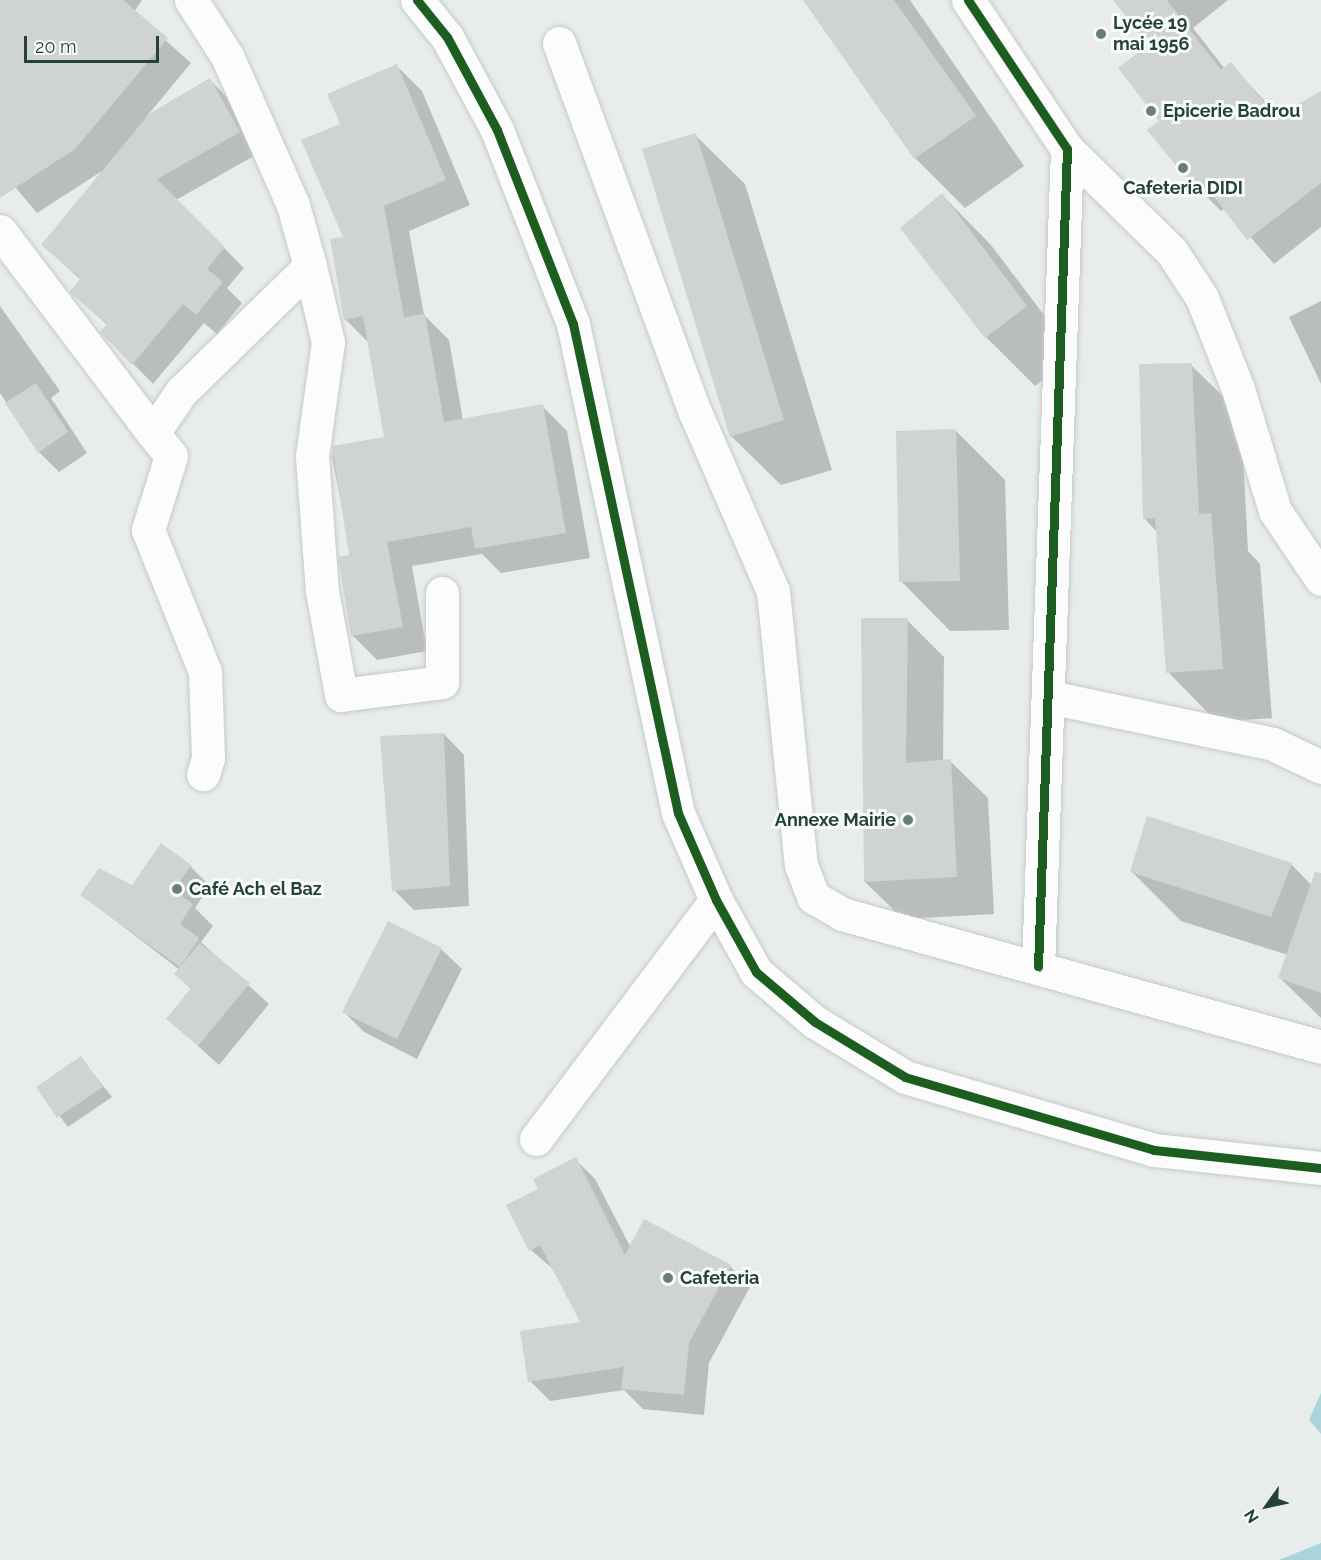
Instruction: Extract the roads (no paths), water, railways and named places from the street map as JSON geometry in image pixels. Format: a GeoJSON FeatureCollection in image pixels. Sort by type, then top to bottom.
{"type":"FeatureCollection","features":[{"type":"Feature","properties":{"kind":"street"},"geometry":{"type":"LineString","coordinates":[[191,0],[227,56],[292,205],[310,266],[328,342],[312,456],[322,591],[341,695],[442,682],[442,593]]}},
{"type":"Feature","properties":{"kind":"street"},"geometry":{"type":"LineString","coordinates":[[417,0],[447,37],[497,130],[573,324],[678,813],[716,900],[756,972],[816,1022],[905,1077],[1154,1150],[1321,1168]]}},
{"type":"Feature","properties":{"kind":"street"},"geometry":{"type":"LineString","coordinates":[[968,0],[1067,149],[1172,252],[1202,298],[1238,389],[1275,511],[1321,579]]}},
{"type":"Feature","properties":{"kind":"street"},"geometry":{"type":"LineString","coordinates":[[560,44],[695,412],[773,591],[807,887],[822,904],[843,914],[1038,966],[1321,1047]]}},
{"type":"Feature","properties":{"kind":"street"},"geometry":{"type":"LineString","coordinates":[[1038,966],[1067,149]]}},
{"type":"Feature","properties":{"kind":"street"},"geometry":{"type":"LineString","coordinates":[[0,231],[171,456],[148,530],[205,672],[208,758],[203,774]]}},
{"type":"Feature","properties":{"kind":"street"},"geometry":{"type":"LineString","coordinates":[[153,434],[181,392],[310,266]]}},
{"type":"Feature","properties":{"kind":"street"},"geometry":{"type":"LineString","coordinates":[[1049,697],[1273,744],[1321,767]]}},
{"type":"Feature","properties":{"kind":"street"},"geometry":{"type":"LineString","coordinates":[[536,1139],[716,900]]}},
{"type":"Feature","properties":{"kind":"water"},"geometry":{"type":"Polygon","coordinates":[[[1321,1393],[1321,1434],[1309,1420],[1321,1393]]]}},
{"type":"Feature","properties":{"kind":"water"},"geometry":{"type":"Polygon","coordinates":[[[1321,1543],[1321,1560],[1279,1560],[1321,1543]]]}},
{"type":"Feature","properties":{"kind":"place","name":"Lycée 19 mai 1956"},"geometry":{"type":"Point","coordinates":[1101,34]}},
{"type":"Feature","properties":{"kind":"place","name":"Epicerie Badrou"},"geometry":{"type":"Point","coordinates":[1151,111]}},
{"type":"Feature","properties":{"kind":"place","name":"Cafeteria DIDI"},"geometry":{"type":"Point","coordinates":[1183,168]}},
{"type":"Feature","properties":{"kind":"place","name":"Annexe Mairie"},"geometry":{"type":"Point","coordinates":[908,820]}},
{"type":"Feature","properties":{"kind":"place","name":"Café Ach el Baz"},"geometry":{"type":"Point","coordinates":[177,889]}},
{"type":"Feature","properties":{"kind":"place","name":"Cafeteria"},"geometry":{"type":"Point","coordinates":[668,1278]}}]}
